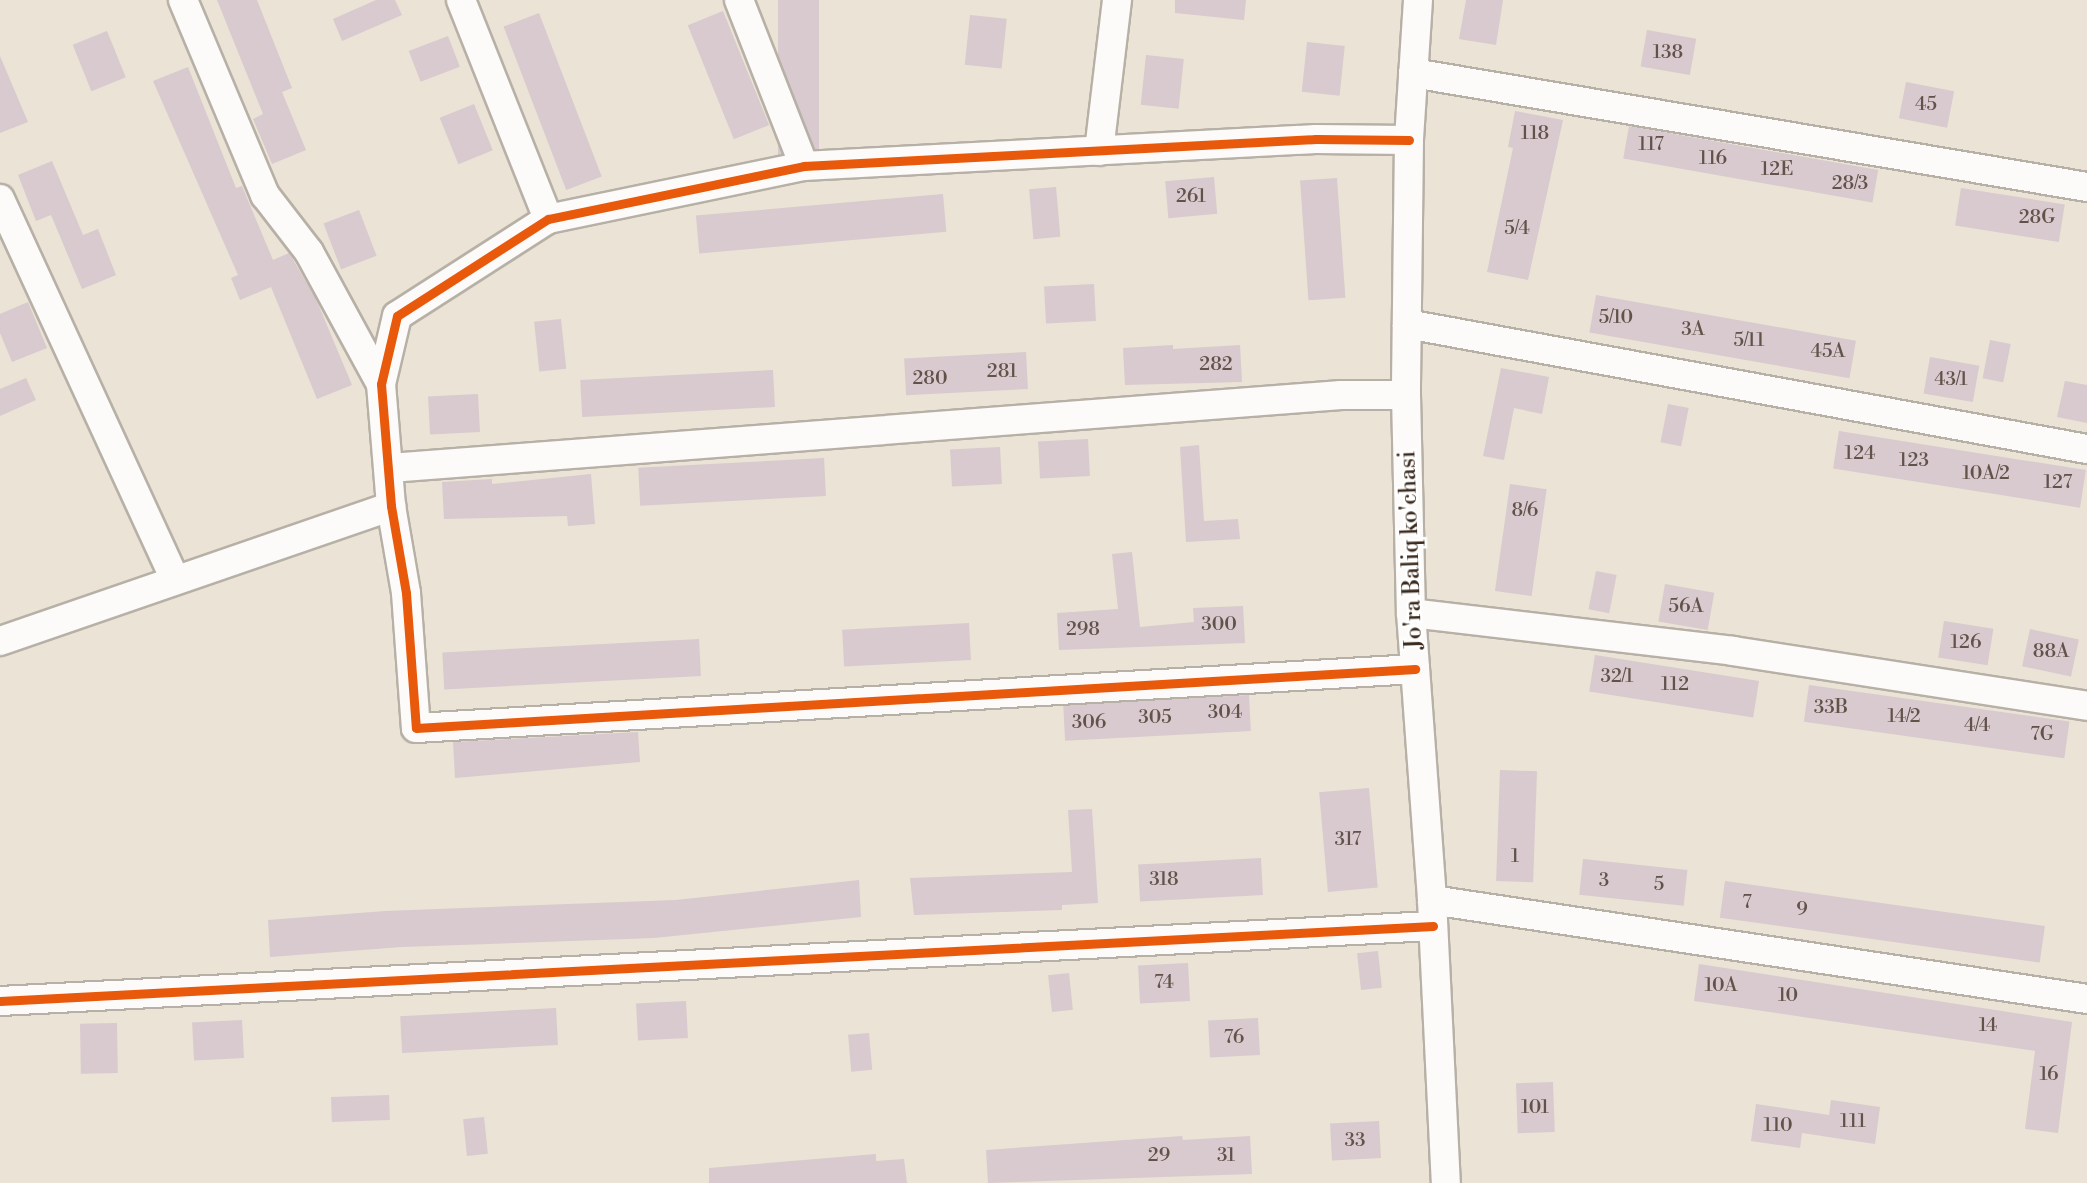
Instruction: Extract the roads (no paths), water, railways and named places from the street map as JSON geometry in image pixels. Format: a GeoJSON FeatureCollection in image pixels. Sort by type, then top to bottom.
{"type":"FeatureCollection","features":[{"type":"Feature","properties":{"kind":"street"},"geometry":{"type":"LineString","coordinates":[[183,0],[265,195],[309,252],[381,384]]}},
{"type":"Feature","properties":{"kind":"street"},"geometry":{"type":"LineString","coordinates":[[461,0],[548,219]]}},
{"type":"Feature","properties":{"kind":"street"},"geometry":{"type":"LineString","coordinates":[[739,0],[804,166]]}},
{"type":"Feature","properties":{"kind":"street"},"geometry":{"type":"LineString","coordinates":[[1099,151],[1117,0]]}},
{"type":"Feature","properties":{"kind":"street","name":"Jo'ra Baliq ko'chasi"},"geometry":{"type":"LineString","coordinates":[[1418,0],[1409,140],[1406,395],[1411,613],[1433,913],[1446,1183]]}},
{"type":"Feature","properties":{"kind":"street"},"geometry":{"type":"LineString","coordinates":[[1412,73],[2087,187]]}},
{"type":"Feature","properties":{"kind":"street"},"geometry":{"type":"LineString","coordinates":[[1409,140],[1316,139],[804,166],[548,219],[397,316],[381,384],[390,468],[391,506],[406,593],[416,728],[1415,669]]}},
{"type":"Feature","properties":{"kind":"street"},"geometry":{"type":"LineString","coordinates":[[0,199],[175,580]]}},
{"type":"Feature","properties":{"kind":"street"},"geometry":{"type":"LineString","coordinates":[[1408,324],[2087,449]]}},
{"type":"Feature","properties":{"kind":"street"},"geometry":{"type":"LineString","coordinates":[[390,468],[1341,395],[1406,395]]}},
{"type":"Feature","properties":{"kind":"street"},"geometry":{"type":"LineString","coordinates":[[0,641],[391,506]]}},
{"type":"Feature","properties":{"kind":"street"},"geometry":{"type":"LineString","coordinates":[[1411,613],[1733,651],[2087,706]]}},
{"type":"Feature","properties":{"kind":"street"},"geometry":{"type":"LineString","coordinates":[[0,1001],[1433,913],[2087,999]]}}]}
